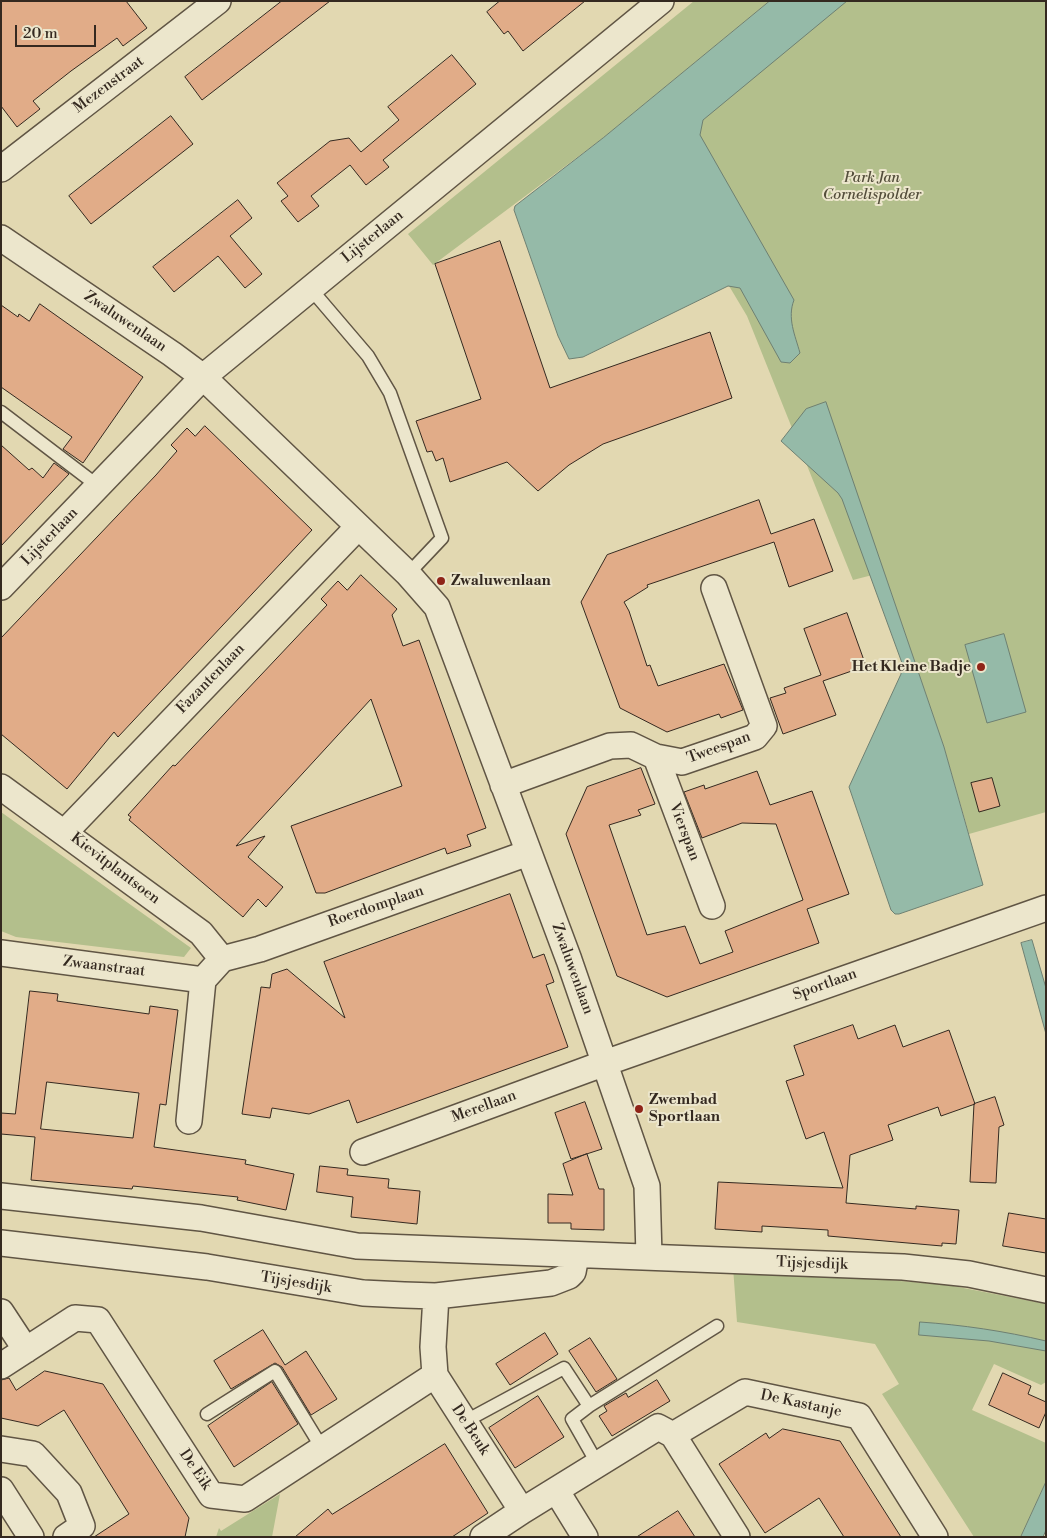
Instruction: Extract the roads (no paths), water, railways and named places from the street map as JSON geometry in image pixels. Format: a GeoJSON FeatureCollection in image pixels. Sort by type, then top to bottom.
{"type":"FeatureCollection","features":[{"type":"Feature","properties":{"kind":"street","name":"Mezenstraat"},"geometry":{"type":"LineString","coordinates":[[1,169],[218,1]]}},
{"type":"Feature","properties":{"kind":"street","name":"Lijsterlaan"},"geometry":{"type":"LineString","coordinates":[[1,588],[203,377],[661,1]]}},
{"type":"Feature","properties":{"kind":"street","name":"Zwaluwenlaan"},"geometry":{"type":"LineString","coordinates":[[1,238],[203,377],[408,574],[437,607],[605,1063],[647,1186],[649,1256]]}},
{"type":"Feature","properties":{"kind":"street","name":"Fazantenlaan"},"geometry":{"type":"LineString","coordinates":[[65,832],[358,526]]}},
{"type":"Feature","properties":{"kind":"street","name":"Tweespan"},"geometry":{"type":"LineString","coordinates":[[503,785],[610,746],[631,745],[656,757],[682,762],[755,737],[764,726],[714,588]]}},
{"type":"Feature","properties":{"kind":"street","name":"Vierspan"},"geometry":{"type":"LineString","coordinates":[[656,757],[712,906]]}},
{"type":"Feature","properties":{"kind":"street","name":"Kievitplantsoen"},"geometry":{"type":"LineString","coordinates":[[1,786],[201,932],[222,959]]}},
{"type":"Feature","properties":{"kind":"street","name":"Roerdomplaan"},"geometry":{"type":"LineString","coordinates":[[222,959],[260,949],[528,853]]}},
{"type":"Feature","properties":{"kind":"street","name":"Sportlaan"},"geometry":{"type":"LineString","coordinates":[[605,1063],[1046,908]]}},
{"type":"Feature","properties":{"kind":"street","name":"Zwaanstraat"},"geometry":{"type":"LineString","coordinates":[[3,957],[203,980]]}},
{"type":"Feature","properties":{"kind":"street"},"geometry":{"type":"LineString","coordinates":[[190,1121],[203,980],[222,959]]}},
{"type":"Feature","properties":{"kind":"street","name":"Merellaan"},"geometry":{"type":"LineString","coordinates":[[363,1152],[605,1063]]}},
{"type":"Feature","properties":{"kind":"street","name":"Tijsjesdijk"},"geometry":{"type":"LineString","coordinates":[[1,1196],[201,1218],[357,1246],[576,1256],[649,1256],[903,1267],[969,1274],[1046,1290]]}},
{"type":"Feature","properties":{"kind":"street","name":"Tijsjesdijk"},"geometry":{"type":"LineString","coordinates":[[1,1243],[207,1267],[363,1293],[436,1296],[503,1289],[561,1280],[572,1272],[576,1256]]}},
{"type":"Feature","properties":{"kind":"street","name":"De Beuk"},"geometry":{"type":"LineString","coordinates":[[436,1296],[433,1347],[435,1374],[522,1511]]}},
{"type":"Feature","properties":{"kind":"street"},"geometry":{"type":"LineString","coordinates":[[1,1312],[26,1350]]}},
{"type":"Feature","properties":{"kind":"street","name":"De Eik"},"geometry":{"type":"LineString","coordinates":[[1,1366],[75,1318],[98,1320],[211,1494],[245,1499],[435,1374]]}},
{"type":"Feature","properties":{"kind":"street","name":"De Kastanje"},"geometry":{"type":"LineString","coordinates":[[673,1435],[745,1392],[859,1416],[935,1537]]}},
{"type":"Feature","properties":{"kind":"street"},"geometry":{"type":"LineString","coordinates":[[483,1537],[597,1463],[658,1427],[673,1435],[737,1537]]}},
{"type":"Feature","properties":{"kind":"street"},"geometry":{"type":"LineString","coordinates":[[1,1449],[33,1454],[69,1493],[82,1526],[66,1537]]}},
{"type":"Feature","properties":{"kind":"street"},"geometry":{"type":"LineString","coordinates":[[1,1490],[31,1537]]}},
{"type":"Feature","properties":{"kind":"street"},"geometry":{"type":"LineString","coordinates":[[556,1490],[585,1537]]}},
{"type":"Feature","properties":{"kind":"lane"},"geometry":{"type":"LineString","coordinates":[[310,288],[368,356],[390,392],[442,538],[408,574]]}},
{"type":"Feature","properties":{"kind":"lane"},"geometry":{"type":"LineString","coordinates":[[1,412],[98,486]]}},
{"type":"Feature","properties":{"kind":"lane"},"geometry":{"type":"LineString","coordinates":[[597,1463],[572,1419],[589,1406],[717,1326]]}},
{"type":"Feature","properties":{"kind":"lane"},"geometry":{"type":"LineString","coordinates":[[475,1416],[564,1368],[589,1406]]}},
{"type":"Feature","properties":{"kind":"lane"},"geometry":{"type":"LineString","coordinates":[[207,1414],[275,1372],[322,1448]]}},
{"type":"Feature","properties":{"kind":"place","name":"Zwaluwenlaan"},"geometry":{"type":"Point","coordinates":[441,581]}},
{"type":"Feature","properties":{"kind":"place","name":"Het Kleine Badje"},"geometry":{"type":"Point","coordinates":[981,667]}},
{"type":"Feature","properties":{"kind":"place","name":"Zwembad Sportlaan"},"geometry":{"type":"Point","coordinates":[639,1109]}},
{"type":"Feature","properties":{"kind":"park label","name":"Park Jan Cornelispolder"},"geometry":{"type":"Point","coordinates":[872,186]}}]}
